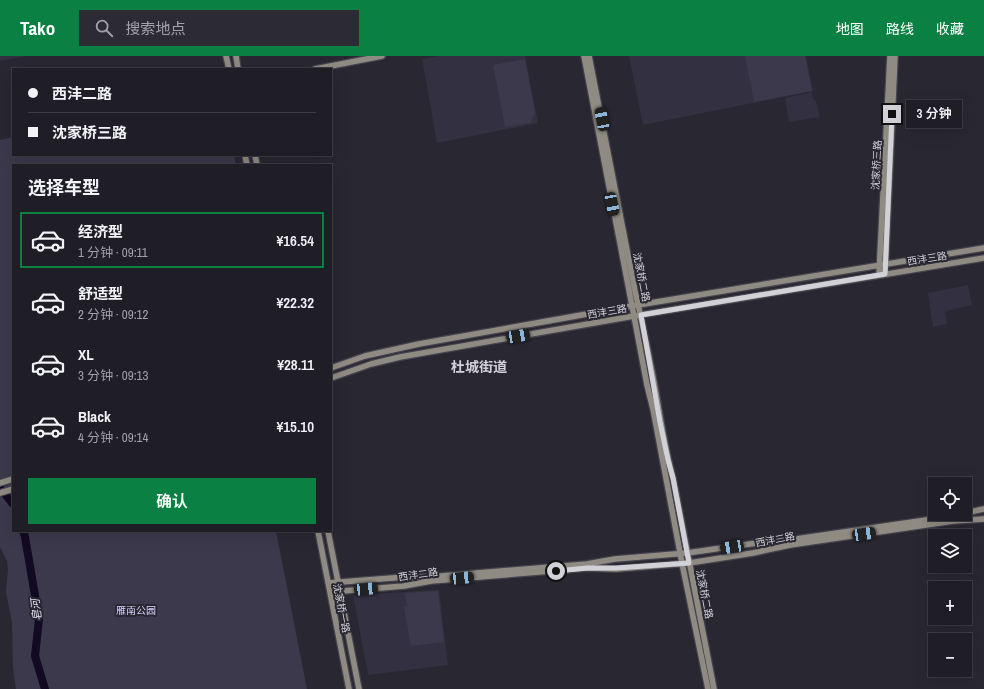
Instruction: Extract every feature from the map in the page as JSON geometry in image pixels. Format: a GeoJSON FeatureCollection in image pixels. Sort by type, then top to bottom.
{"type":"FeatureCollection","features":[{"type":"Feature","properties":{"kind":"street"},"geometry":{"type":"LineString","coordinates":[[226,56],[229,68]]}},
{"type":"Feature","properties":{"kind":"street"},"geometry":{"type":"LineString","coordinates":[[236,56],[238,68]]}},
{"type":"Feature","properties":{"kind":"street"},"geometry":{"type":"LineString","coordinates":[[320,68],[382,56]]}},
{"type":"Feature","properties":{"kind":"street","name":"沈家桥二路"},"geometry":{"type":"LineString","coordinates":[[584,56],[647,385],[664,461],[682,563],[708,689]]}},
{"type":"Feature","properties":{"kind":"street","name":"沈家桥二路"},"geometry":{"type":"LineString","coordinates":[[589,56],[714,689]]}},
{"type":"Feature","properties":{"kind":"street","name":"沈家桥三路"},"geometry":{"type":"LineString","coordinates":[[882,274],[890,56]]}},
{"type":"Feature","properties":{"kind":"street","name":"沈家桥三路"},"geometry":{"type":"LineString","coordinates":[[882,265],[895,56]]}},
{"type":"Feature","properties":{"kind":"street","name":"西沣三路"},"geometry":{"type":"LineString","coordinates":[[332,368],[365,356],[419,344],[632,306],[984,248]]}},
{"type":"Feature","properties":{"kind":"street","name":"西沣三路"},"geometry":{"type":"LineString","coordinates":[[332,378],[371,364],[400,357],[634,316],[984,258]]}},
{"type":"Feature","properties":{"kind":"street"},"geometry":{"type":"LineString","coordinates":[[0,493],[12,489]]}},
{"type":"Feature","properties":{"kind":"street"},"geometry":{"type":"LineString","coordinates":[[972,512],[984,509]]}},
{"type":"Feature","properties":{"kind":"street","name":"西沣二路"},"geometry":{"type":"LineString","coordinates":[[330,592],[404,586],[431,581],[579,569],[689,563],[798,544],[953,521],[984,519]]}},
{"type":"Feature","properties":{"kind":"street","name":"西沣二路"},"geometry":{"type":"LineString","coordinates":[[328,583],[404,577],[430,577],[587,564],[616,559],[681,554],[789,540],[928,520]]}},
{"type":"Feature","properties":{"kind":"street","name":"沈家桥一路"},"geometry":{"type":"LineString","coordinates":[[318,532],[349,689]]}},
{"type":"Feature","properties":{"kind":"street","name":"沈家桥一路"},"geometry":{"type":"LineString","coordinates":[[328,532],[359,689]]}},
{"type":"Feature","properties":{"kind":"shaded area"},"geometry":{"type":"Polygon","coordinates":[[[0,56],[25,56],[0,61],[0,56]]]}},
{"type":"Feature","properties":{"kind":"shaded area"},"geometry":{"type":"Polygon","coordinates":[[[439,56],[525,56],[538,123],[437,143],[422,59],[439,56]]]}},
{"type":"Feature","properties":{"kind":"shaded area"},"geometry":{"type":"Polygon","coordinates":[[[629,56],[806,56],[813,91],[643,125],[629,56]]]}},
{"type":"Feature","properties":{"kind":"shaded area"},"geometry":{"type":"Polygon","coordinates":[[[812,92],[820,117],[789,122],[785,98],[812,92]]]}},
{"type":"Feature","properties":{"kind":"shaded area"},"geometry":{"type":"Polygon","coordinates":[[[968,285],[972,305],[945,311],[947,324],[933,327],[928,293],[968,285]]]}},
{"type":"Feature","properties":{"kind":"shaded area"},"geometry":{"type":"Polygon","coordinates":[[[439,590],[448,665],[368,675],[353,595],[439,590]]]}},
{"type":"Feature","properties":{"kind":"green space"},"geometry":{"type":"Polygon","coordinates":[[[745,56],[805,56],[812,91],[754,102],[745,56]]]}},
{"type":"Feature","properties":{"kind":"green space"},"geometry":{"type":"Polygon","coordinates":[[[525,59],[535,112],[530,123],[505,127],[493,65],[525,59]]]}},
{"type":"Feature","properties":{"kind":"green space","name":"雁南公园"},"geometry":{"type":"Polygon","coordinates":[[[12,137],[12,156],[234,156],[236,164],[12,164],[12,532],[276,532],[307,689],[16,689],[13,668],[12,622],[6,592],[8,570],[7,561],[0,547],[0,140],[12,137]]]}},
{"type":"Feature","properties":{"kind":"green space"},"geometry":{"type":"Polygon","coordinates":[[[438,591],[444,642],[411,646],[404,607],[407,606],[405,593],[438,591]]]}},
{"type":"Feature","properties":{"kind":"waterway","name":"皂河"},"geometry":{"type":"LineString","coordinates":[[0,488],[12,503]]}},
{"type":"Feature","properties":{"kind":"waterway","name":"皂河"},"geometry":{"type":"LineString","coordinates":[[23,532],[39,619],[35,656],[45,689]]}},
{"type":"Feature","properties":{"kind":"district","name":"杜城街道"},"geometry":{"type":"Point","coordinates":[479,367]}},
{"type":"Feature","properties":{"kind":"route"},"geometry":{"type":"LineString","coordinates":[[556,571],[689,563],[673,478],[660,422],[641,315],[885,274],[892,114]]}}]}
